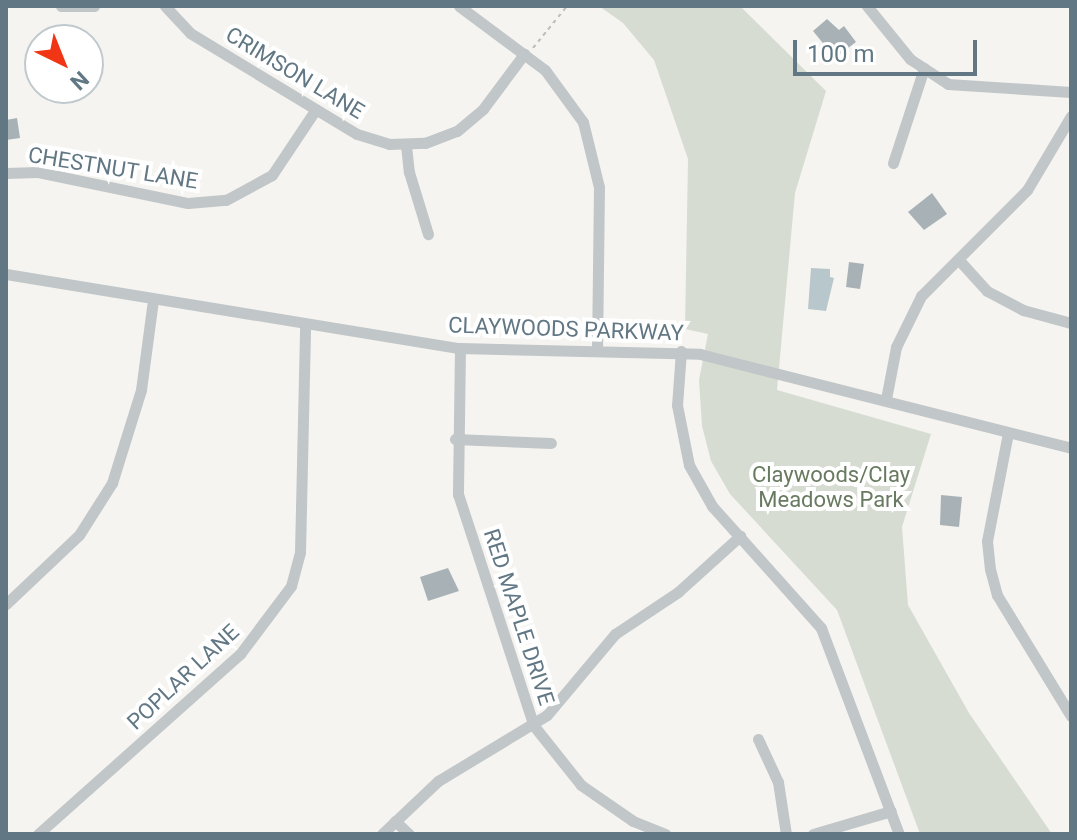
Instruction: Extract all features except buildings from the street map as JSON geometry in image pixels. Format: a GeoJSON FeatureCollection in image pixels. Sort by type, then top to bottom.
{"type":"FeatureCollection","features":[{"type":"Feature","properties":{"kind":"street"},"geometry":{"type":"LineString","coordinates":[[61,6],[94,6]]}},
{"type":"Feature","properties":{"kind":"street","name":"CRIMSON LANE"},"geometry":{"type":"LineString","coordinates":[[165,6],[190,33],[316,109],[372,140],[406,145],[442,138],[470,122],[524,54]]}},
{"type":"Feature","properties":{"kind":"street"},"geometry":{"type":"LineString","coordinates":[[459,6],[524,54],[559,85],[591,144],[599,187],[597,349]]}},
{"type":"Feature","properties":{"kind":"street"},"geometry":{"type":"LineString","coordinates":[[867,6],[910,59],[948,84],[980,89],[1071,92]]}},
{"type":"Feature","properties":{"kind":"street"},"geometry":{"type":"LineString","coordinates":[[893,163],[924,68]]}},
{"type":"Feature","properties":{"kind":"street","name":"CHESTNUT LANE"},"geometry":{"type":"LineString","coordinates":[[6,173],[38,172],[188,203],[226,200],[272,175],[316,109]]}},
{"type":"Feature","properties":{"kind":"street"},"geometry":{"type":"LineString","coordinates":[[886,399],[901,333],[921,296],[1027,190],[1071,116]]}},
{"type":"Feature","properties":{"kind":"street"},"geometry":{"type":"LineString","coordinates":[[406,145],[409,172],[428,234]]}},
{"type":"Feature","properties":{"kind":"street"},"geometry":{"type":"LineString","coordinates":[[958,259],[987,291],[1023,310],[1071,323]]}},
{"type":"Feature","properties":{"kind":"street","name":"CLAYWOODS PARKWAY"},"geometry":{"type":"LineString","coordinates":[[6,274],[460,348],[681,351],[886,399],[1071,448]]}},
{"type":"Feature","properties":{"kind":"street"},"geometry":{"type":"LineString","coordinates":[[6,604],[79,535],[112,483],[141,390],[153,300]]}},
{"type":"Feature","properties":{"kind":"street","name":"POPLAR LANE"},"geometry":{"type":"LineString","coordinates":[[38,834],[240,654],[291,586],[300,552],[305,325]]}},
{"type":"Feature","properties":{"kind":"street","name":"RED MAPLE DRIVE"},"geometry":{"type":"LineString","coordinates":[[460,348],[455,439],[458,494],[534,726],[581,785],[633,821],[665,834]]}},
{"type":"Feature","properties":{"kind":"street"},"geometry":{"type":"LineString","coordinates":[[681,351],[677,405],[683,446],[699,486],[821,628],[899,834]]}},
{"type":"Feature","properties":{"kind":"street"},"geometry":{"type":"LineString","coordinates":[[1008,433],[987,541],[990,569],[997,595],[1071,716]]}},
{"type":"Feature","properties":{"kind":"street"},"geometry":{"type":"LineString","coordinates":[[455,439],[551,443]]}},
{"type":"Feature","properties":{"kind":"street"},"geometry":{"type":"LineString","coordinates":[[382,834],[438,781],[534,726],[615,634],[678,592],[740,536]]}},
{"type":"Feature","properties":{"kind":"street"},"geometry":{"type":"LineString","coordinates":[[758,739],[778,782],[786,834]]}},
{"type":"Feature","properties":{"kind":"street"},"geometry":{"type":"LineString","coordinates":[[813,834],[891,811]]}},
{"type":"Feature","properties":{"kind":"street"},"geometry":{"type":"LineString","coordinates":[[395,821],[409,834]]}},
{"type":"Feature","properties":{"kind":"path"},"geometry":{"type":"LineString","coordinates":[[524,54],[539,44],[567,6]]}},
{"type":"Feature","properties":{"kind":"green space","name":"Claywoods/Clay Meadows Park"},"geometry":{"type":"Polygon","coordinates":[[[599,6],[740,6],[826,91],[795,193],[777,390],[931,434],[902,527],[908,605],[969,713],[1052,834],[920,834],[837,610],[730,494],[711,461],[702,426],[699,380],[708,334],[685,329],[688,159],[654,60],[623,23],[599,6]]]}},
{"type":"Feature","properties":{"kind":"shaded area"},"geometry":{"type":"Polygon","coordinates":[[[811,268],[830,269],[830,277],[834,278],[826,311],[808,309],[811,268]]]}}]}
